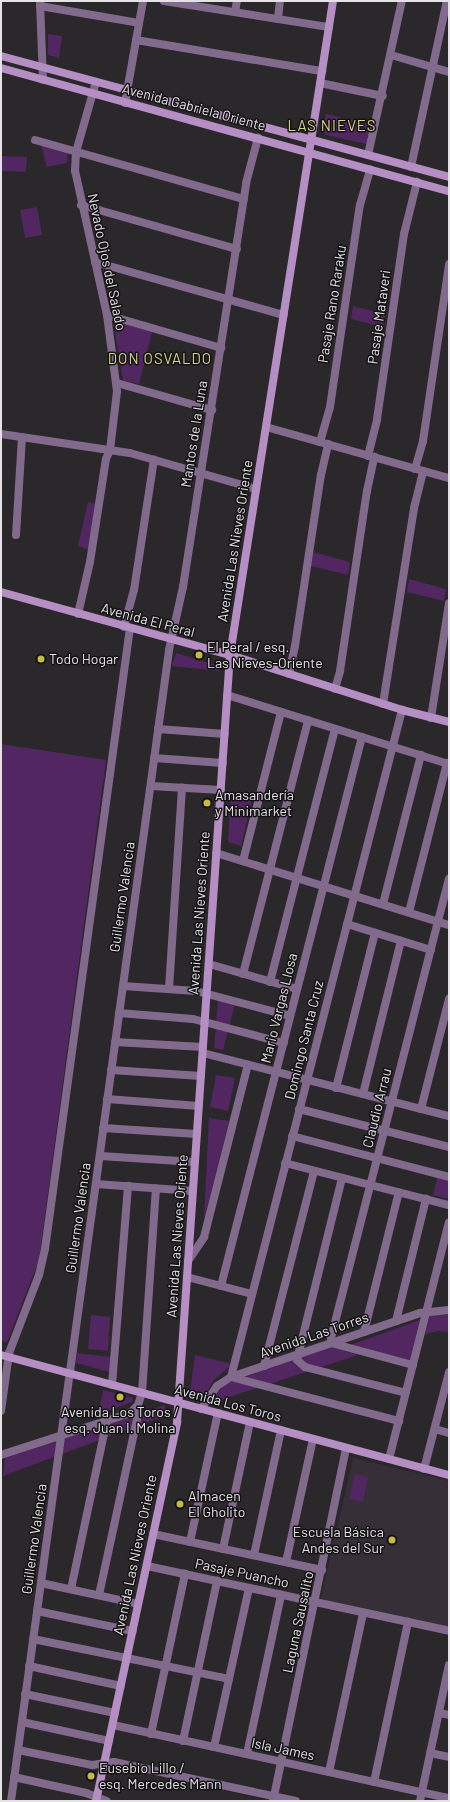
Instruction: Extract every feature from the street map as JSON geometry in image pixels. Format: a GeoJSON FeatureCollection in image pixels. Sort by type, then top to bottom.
{"type":"FeatureCollection","features":[{"type":"Feature","properties":{"kind":"street"},"geometry":{"type":"LineString","coordinates":[[125,103],[143,1]]}},
{"type":"Feature","properties":{"kind":"street"},"geometry":{"type":"LineString","coordinates":[[164,1],[193,3],[235,12],[329,27]]}},
{"type":"Feature","properties":{"kind":"street"},"geometry":{"type":"LineString","coordinates":[[235,12],[237,1]]}},
{"type":"Feature","properties":{"kind":"street"},"geometry":{"type":"LineString","coordinates":[[278,19],[280,1]]}},
{"type":"Feature","properties":{"kind":"street","name":"Avenida Las Nieves Oriente"},"geometry":{"type":"LineString","coordinates":[[97,1800],[147,1566],[178,1403],[230,656],[333,1]]}},
{"type":"Feature","properties":{"kind":"street"},"geometry":{"type":"LineString","coordinates":[[368,155],[383,96],[402,1]]}},
{"type":"Feature","properties":{"kind":"street"},"geometry":{"type":"LineString","coordinates":[[411,167],[448,1]]}},
{"type":"Feature","properties":{"kind":"street"},"geometry":{"type":"LineString","coordinates":[[43,80],[40,4],[139,23]]}},
{"type":"Feature","properties":{"kind":"street"},"geometry":{"type":"LineString","coordinates":[[136,40],[322,71]]}},
{"type":"Feature","properties":{"kind":"street"},"geometry":{"type":"LineString","coordinates":[[391,55],[449,72]]}},
{"type":"Feature","properties":{"kind":"street","name":"Avenida Gabriela Oriente"},"geometry":{"type":"LineString","coordinates":[[1,56],[449,177]]}},
{"type":"Feature","properties":{"kind":"street","name":"Avenida Gabriela Oriente"},"geometry":{"type":"LineString","coordinates":[[1,68],[449,191]]}},
{"type":"Feature","properties":{"kind":"street","name":"Nevado Ojos del Salado"},"geometry":{"type":"LineString","coordinates":[[78,614],[90,562],[106,460],[110,450],[117,383],[107,315],[81,205],[75,171],[76,152],[96,82]]}},
{"type":"Feature","properties":{"kind":"street"},"geometry":{"type":"LineString","coordinates":[[320,83],[383,96]]}},
{"type":"Feature","properties":{"kind":"street","name":"Mantos de la Luna"},"geometry":{"type":"LineString","coordinates":[[171,639],[181,602],[244,199],[258,138]]}},
{"type":"Feature","properties":{"kind":"street"},"geometry":{"type":"LineString","coordinates":[[35,140],[244,199]]}},
{"type":"Feature","properties":{"kind":"street","name":"Pasaje Rano Raraku"},"geometry":{"type":"LineString","coordinates":[[289,674],[296,646],[324,443],[360,205],[370,169]]}},
{"type":"Feature","properties":{"kind":"street","name":"Pasaje Mataveri"},"geometry":{"type":"LineString","coordinates":[[335,689],[340,671],[404,234],[417,182]]}},
{"type":"Feature","properties":{"kind":"street"},"geometry":{"type":"LineString","coordinates":[[81,205],[237,249]]}},
{"type":"Feature","properties":{"kind":"street"},"geometry":{"type":"LineString","coordinates":[[95,262],[284,315]]}},
{"type":"Feature","properties":{"kind":"street"},"geometry":{"type":"LineString","coordinates":[[383,704],[414,508],[449,264]]}},
{"type":"Feature","properties":{"kind":"street"},"geometry":{"type":"LineString","coordinates":[[107,315],[221,348]]}},
{"type":"Feature","properties":{"kind":"street"},"geometry":{"type":"LineString","coordinates":[[117,383],[212,410]]}},
{"type":"Feature","properties":{"kind":"street"},"geometry":{"type":"LineString","coordinates":[[266,427],[449,478]]}},
{"type":"Feature","properties":{"kind":"street"},"geometry":{"type":"LineString","coordinates":[[1,434],[110,450],[154,460],[256,488]]}},
{"type":"Feature","properties":{"kind":"street"},"geometry":{"type":"LineString","coordinates":[[16,535],[22,437]]}},
{"type":"Feature","properties":{"kind":"street"},"geometry":{"type":"LineString","coordinates":[[1,1411],[5,1356],[39,1275],[45,1248],[127,627],[154,460]]}},
{"type":"Feature","properties":{"kind":"street","name":"Avenida El Peral"},"geometry":{"type":"LineString","coordinates":[[1,592],[230,656],[402,710],[449,722]]}},
{"type":"Feature","properties":{"kind":"street"},"geometry":{"type":"LineString","coordinates":[[431,718],[449,603]]}},
{"type":"Feature","properties":{"kind":"street","name":"Guillermo Valencia"},"geometry":{"type":"LineString","coordinates":[[11,1801],[171,639]]}},
{"type":"Feature","properties":{"kind":"street"},"geometry":{"type":"LineString","coordinates":[[227,695],[448,763],[409,912]]}},
{"type":"Feature","properties":{"kind":"street","name":"Domingo Santa Cruz"},"geometry":{"type":"LineString","coordinates":[[231,1377],[402,710]]}},
{"type":"Feature","properties":{"kind":"street"},"geometry":{"type":"LineString","coordinates":[[243,861],[281,712]]}},
{"type":"Feature","properties":{"kind":"street"},"geometry":{"type":"LineString","coordinates":[[243,974],[308,720]]}},
{"type":"Feature","properties":{"kind":"street"},"geometry":{"type":"LineString","coordinates":[[158,729],[224,734]]}},
{"type":"Feature","properties":{"kind":"street"},"geometry":{"type":"LineString","coordinates":[[270,982],[335,729]]}},
{"type":"Feature","properties":{"kind":"street","name":"Mario Vargas Llosa"},"geometry":{"type":"LineString","coordinates":[[221,1286],[362,737]]}},
{"type":"Feature","properties":{"kind":"street"},"geometry":{"type":"LineString","coordinates":[[383,904],[421,755]]}},
{"type":"Feature","properties":{"kind":"street"},"geometry":{"type":"LineString","coordinates":[[154,758],[223,763]]}},
{"type":"Feature","properties":{"kind":"street"},"geometry":{"type":"LineString","coordinates":[[150,786],[221,790]]}},
{"type":"Feature","properties":{"kind":"street"},"geometry":{"type":"LineString","coordinates":[[169,989],[182,787]]}},
{"type":"Feature","properties":{"kind":"street"},"geometry":{"type":"LineString","coordinates":[[216,853],[449,925]]}},
{"type":"Feature","properties":{"kind":"street","name":"Claudio Arrau"},"geometry":{"type":"LineString","coordinates":[[331,1343],[449,879]]}},
{"type":"Feature","properties":{"kind":"street"},"geometry":{"type":"LineString","coordinates":[[347,924],[431,950]]}},
{"type":"Feature","properties":{"kind":"street"},"geometry":{"type":"LineString","coordinates":[[336,1088],[375,933]]}},
{"type":"Feature","properties":{"kind":"street"},"geometry":{"type":"LineString","coordinates":[[363,1094],[401,941]]}},
{"type":"Feature","properties":{"kind":"street"},"geometry":{"type":"LineString","coordinates":[[209,964],[297,990]]}},
{"type":"Feature","properties":{"kind":"street"},"geometry":{"type":"LineString","coordinates":[[123,986],[207,993],[290,1016]]}},
{"type":"Feature","properties":{"kind":"street"},"geometry":{"type":"LineString","coordinates":[[421,1109],[449,999]]}},
{"type":"Feature","properties":{"kind":"street"},"geometry":{"type":"LineString","coordinates":[[119,1013],[205,1022],[284,1043]]}},
{"type":"Feature","properties":{"kind":"street"},"geometry":{"type":"LineString","coordinates":[[115,1042],[203,1050],[248,1065],[449,1116]]}},
{"type":"Feature","properties":{"kind":"street"},"geometry":{"type":"LineString","coordinates":[[188,1261],[200,1245],[207,1229],[248,1065]]}},
{"type":"Feature","properties":{"kind":"street"},"geometry":{"type":"LineString","coordinates":[[111,1070],[201,1076]]}},
{"type":"Feature","properties":{"kind":"street"},"geometry":{"type":"LineString","coordinates":[[107,1099],[199,1106]]}},
{"type":"Feature","properties":{"kind":"street"},"geometry":{"type":"LineString","coordinates":[[299,1109],[449,1147]]}},
{"type":"Feature","properties":{"kind":"street"},"geometry":{"type":"LineString","coordinates":[[104,1128],[197,1134]]}},
{"type":"Feature","properties":{"kind":"street"},"geometry":{"type":"LineString","coordinates":[[292,1136],[449,1177]]}},
{"type":"Feature","properties":{"kind":"street"},"geometry":{"type":"LineString","coordinates":[[100,1156],[195,1162]]}},
{"type":"Feature","properties":{"kind":"street"},"geometry":{"type":"LineString","coordinates":[[285,1163],[449,1205]]}},
{"type":"Feature","properties":{"kind":"street"},"geometry":{"type":"LineString","coordinates":[[264,1366],[314,1171]]}},
{"type":"Feature","properties":{"kind":"street"},"geometry":{"type":"LineString","coordinates":[[342,1178],[296,1356],[299,1363],[305,1367],[406,1393]]}},
{"type":"Feature","properties":{"kind":"street"},"geometry":{"type":"LineString","coordinates":[[96,1184],[193,1191]]}},
{"type":"Feature","properties":{"kind":"street"},"geometry":{"type":"LineString","coordinates":[[112,1385],[128,1186]]}},
{"type":"Feature","properties":{"kind":"street"},"geometry":{"type":"LineString","coordinates":[[98,1595],[138,1415],[136,1408],[142,1393],[156,1188]]}},
{"type":"Feature","properties":{"kind":"street"},"geometry":{"type":"LineString","coordinates":[[364,1332],[399,1192]]}},
{"type":"Feature","properties":{"kind":"street"},"geometry":{"type":"LineString","coordinates":[[396,1321],[426,1199]]}},
{"type":"Feature","properties":{"kind":"street"},"geometry":{"type":"LineString","coordinates":[[389,1459],[449,1222]]}},
{"type":"Feature","properties":{"kind":"street"},"geometry":{"type":"LineString","coordinates":[[187,1277],[252,1294]]}},
{"type":"Feature","properties":{"kind":"street","name":"Avenida Las Torres"},"geometry":{"type":"LineString","coordinates":[[201,1409],[218,1386],[231,1377],[427,1311],[449,1310]]}},
{"type":"Feature","properties":{"kind":"street"},"geometry":{"type":"LineString","coordinates":[[331,1343],[413,1365]]}},
{"type":"Feature","properties":{"kind":"street","name":"Avenida Los Toros"},"geometry":{"type":"LineString","coordinates":[[5,1356],[449,1475]]}},
{"type":"Feature","properties":{"kind":"street"},"geometry":{"type":"LineString","coordinates":[[424,1469],[449,1372]]}},
{"type":"Feature","properties":{"kind":"street"},"geometry":{"type":"LineString","coordinates":[[231,1377],[399,1421]]}},
{"type":"Feature","properties":{"kind":"street"},"geometry":{"type":"LineString","coordinates":[[1,1455],[107,1420],[136,1408]]}},
{"type":"Feature","properties":{"kind":"street"},"geometry":{"type":"LineString","coordinates":[[190,1542],[218,1413]]}},
{"type":"Feature","properties":{"kind":"street"},"geometry":{"type":"LineString","coordinates":[[71,1589],[107,1420]]}},
{"type":"Feature","properties":{"kind":"street"},"geometry":{"type":"LineString","coordinates":[[223,1549],[250,1422]]}},
{"type":"Feature","properties":{"kind":"street"},"geometry":{"type":"LineString","coordinates":[[434,1429],[449,1433]]}},
{"type":"Feature","properties":{"kind":"street"},"geometry":{"type":"LineString","coordinates":[[254,1555],[281,1430]]}},
{"type":"Feature","properties":{"kind":"street"},"geometry":{"type":"LineString","coordinates":[[286,1562],[313,1439]]}},
{"type":"Feature","properties":{"kind":"street","name":"Laguna Sausalito"},"geometry":{"type":"LineString","coordinates":[[273,1799],[316,1602],[346,1448]]}},
{"type":"Feature","properties":{"kind":"street"},"geometry":{"type":"LineString","coordinates":[[153,1534],[322,1570]]}},
{"type":"Feature","properties":{"kind":"street","name":"Pasaje Puancho"},"geometry":{"type":"LineString","coordinates":[[147,1566],[449,1631]]}},
{"type":"Feature","properties":{"kind":"street"},"geometry":{"type":"LineString","coordinates":[[151,1734],[185,1574]]}},
{"type":"Feature","properties":{"kind":"street"},"geometry":{"type":"LineString","coordinates":[[183,1741],[217,1581]]}},
{"type":"Feature","properties":{"kind":"street"},"geometry":{"type":"LineString","coordinates":[[41,1583],[138,1604]]}},
{"type":"Feature","properties":{"kind":"street"},"geometry":{"type":"LineString","coordinates":[[214,1747],[248,1588]]}},
{"type":"Feature","properties":{"kind":"street"},"geometry":{"type":"LineString","coordinates":[[247,1754],[281,1595]]}},
{"type":"Feature","properties":{"kind":"street"},"geometry":{"type":"LineString","coordinates":[[37,1611],[133,1631]]}},
{"type":"Feature","properties":{"kind":"street"},"geometry":{"type":"LineString","coordinates":[[329,1772],[363,1613]]}},
{"type":"Feature","properties":{"kind":"street"},"geometry":{"type":"LineString","coordinates":[[374,1782],[408,1622]]}},
{"type":"Feature","properties":{"kind":"street"},"geometry":{"type":"LineString","coordinates":[[33,1639],[229,1679]]}},
{"type":"Feature","properties":{"kind":"street"},"geometry":{"type":"LineString","coordinates":[[29,1666],[121,1686]]}},
{"type":"Feature","properties":{"kind":"street"},"geometry":{"type":"LineString","coordinates":[[420,1801],[448,1670]]}},
{"type":"Feature","properties":{"kind":"street"},"geometry":{"type":"LineString","coordinates":[[26,1694],[115,1713]]}},
{"type":"Feature","properties":{"kind":"street"},"geometry":{"type":"LineString","coordinates":[[439,1713],[449,1715]]}},
{"type":"Feature","properties":{"kind":"street"},"geometry":{"type":"LineString","coordinates":[[22,1722],[109,1741]]}},
{"type":"Feature","properties":{"kind":"street","name":"Isla James"},"geometry":{"type":"LineString","coordinates":[[112,1725],[449,1798]]}},
{"type":"Feature","properties":{"kind":"street"},"geometry":{"type":"LineString","coordinates":[[18,1750],[92,1765],[114,1762],[273,1799],[296,1801]]}},
{"type":"Feature","properties":{"kind":"street"},"geometry":{"type":"LineString","coordinates":[[430,1753],[449,1757]]}},
{"type":"Feature","properties":{"kind":"street"},"geometry":{"type":"LineString","coordinates":[[14,1778],[86,1793],[97,1800],[107,1801]]}},
{"type":"Feature","properties":{"kind":"shaded area"},"geometry":{"type":"Polygon","coordinates":[[[48,34],[62,36],[59,58],[48,55],[48,34]]]}},
{"type":"Feature","properties":{"kind":"shaded area"},"geometry":{"type":"Polygon","coordinates":[[[326,114],[373,125],[367,144],[326,135],[323,131],[326,114]]]}},
{"type":"Feature","properties":{"kind":"shaded area"},"geometry":{"type":"Polygon","coordinates":[[[41,145],[68,152],[67,163],[47,167],[41,145]]]}},
{"type":"Feature","properties":{"kind":"shaded area"},"geometry":{"type":"Polygon","coordinates":[[[1,156],[27,157],[26,172],[1,171],[1,156]]]}},
{"type":"Feature","properties":{"kind":"shaded area"},"geometry":{"type":"Polygon","coordinates":[[[37,207],[42,235],[25,238],[20,210],[37,207]]]}},
{"type":"Feature","properties":{"kind":"shaded area"},"geometry":{"type":"Polygon","coordinates":[[[353,306],[385,314],[383,327],[351,319],[353,306]]]}},
{"type":"Feature","properties":{"kind":"shaded area"},"geometry":{"type":"Polygon","coordinates":[[[113,321],[152,332],[139,384],[123,380],[113,321]]]}},
{"type":"Feature","properties":{"kind":"shaded area"},"geometry":{"type":"Polygon","coordinates":[[[88,502],[96,504],[89,550],[78,546],[88,502]]]}},
{"type":"Feature","properties":{"kind":"shaded area"},"geometry":{"type":"Polygon","coordinates":[[[313,552],[350,562],[348,575],[311,566],[313,552]]]}},
{"type":"Feature","properties":{"kind":"shaded area"},"geometry":{"type":"Polygon","coordinates":[[[409,579],[446,589],[444,601],[407,592],[409,579]]]}},
{"type":"Feature","properties":{"kind":"shaded area"},"geometry":{"type":"Polygon","coordinates":[[[176,653],[219,666],[219,671],[172,666],[176,653]]]}},
{"type":"Feature","properties":{"kind":"shaded area"},"geometry":{"type":"Polygon","coordinates":[[[1,744],[106,760],[39,1260],[7,1342],[1,1340],[1,744]]]}},
{"type":"Feature","properties":{"kind":"shaded area"},"geometry":{"type":"Polygon","coordinates":[[[231,794],[252,799],[241,846],[228,842],[231,794]]]}},
{"type":"Feature","properties":{"kind":"shaded area"},"geometry":{"type":"Polygon","coordinates":[[[218,1000],[235,1004],[223,1050],[214,1048],[218,1000]]]}},
{"type":"Feature","properties":{"kind":"shaded area"},"geometry":{"type":"Polygon","coordinates":[[[216,1075],[235,1078],[228,1111],[210,1107],[216,1075]]]}},
{"type":"Feature","properties":{"kind":"shaded area"},"geometry":{"type":"Polygon","coordinates":[[[209,1118],[229,1121],[204,1220],[209,1118]]]}},
{"type":"Feature","properties":{"kind":"shaded area"},"geometry":{"type":"Polygon","coordinates":[[[438,1174],[449,1177],[449,1199],[433,1195],[438,1174]]]}},
{"type":"Feature","properties":{"kind":"shaded area"},"geometry":{"type":"Polygon","coordinates":[[[91,1315],[110,1317],[108,1351],[88,1349],[91,1315]]]}},
{"type":"Feature","properties":{"kind":"shaded area"},"geometry":{"type":"Polygon","coordinates":[[[430,1315],[449,1315],[449,1332],[438,1331],[425,1334],[430,1315]]]}},
{"type":"Feature","properties":{"kind":"shaded area"},"geometry":{"type":"Polygon","coordinates":[[[420,1320],[410,1360],[350,1345],[420,1320]]]}},
{"type":"Feature","properties":{"kind":"shaded area"},"geometry":{"type":"Polygon","coordinates":[[[331,1347],[358,1355],[217,1401],[215,1397],[225,1384],[331,1347]]]}},
{"type":"Feature","properties":{"kind":"shaded area"},"geometry":{"type":"Polygon","coordinates":[[[77,1353],[112,1357],[110,1372],[76,1363],[77,1353]]]}},
{"type":"Feature","properties":{"kind":"shaded area"},"geometry":{"type":"Polygon","coordinates":[[[195,1355],[232,1364],[214,1380],[204,1397],[190,1392],[195,1355]]]}},
{"type":"Feature","properties":{"kind":"shaded area"},"geometry":{"type":"Polygon","coordinates":[[[103,1390],[133,1398],[132,1402],[99,1414],[103,1390]]]}},
{"type":"Feature","properties":{"kind":"shaded area"},"geometry":{"type":"Polygon","coordinates":[[[165,1405],[164,1416],[3,1476],[5,1458],[165,1405]]]}},
{"type":"Feature","properties":{"kind":"shaded area","name":"Escuela Básica Andes del Sur"},"geometry":{"type":"Polygon","coordinates":[[[353,1458],[449,1481],[448,1628],[321,1599],[353,1458]]]}},
{"type":"Feature","properties":{"kind":"shaded area"},"geometry":{"type":"Polygon","coordinates":[[[355,1474],[368,1477],[363,1502],[349,1499],[355,1474]]]}},
{"type":"Feature","properties":{"kind":"place","name":"El Peral / esq. Las Nieves-Oriente"},"geometry":{"type":"Point","coordinates":[199,655]}},
{"type":"Feature","properties":{"kind":"place","name":"Todo Hogar"},"geometry":{"type":"Point","coordinates":[41,659]}},
{"type":"Feature","properties":{"kind":"place","name":"Amasandería y Minimarket"},"geometry":{"type":"Point","coordinates":[207,803]}},
{"type":"Feature","properties":{"kind":"place","name":"Avenida Los Toros / esq. Juan I. Molina"},"geometry":{"type":"Point","coordinates":[120,1397]}},
{"type":"Feature","properties":{"kind":"place","name":"Almacen El Gholito"},"geometry":{"type":"Point","coordinates":[180,1504]}},
{"type":"Feature","properties":{"kind":"place","name":"Escuela Básica Andes del Sur"},"geometry":{"type":"Point","coordinates":[392,1540]}},
{"type":"Feature","properties":{"kind":"place","name":"Eusebio Lillo / esq. Mercedes Mann"},"geometry":{"type":"Point","coordinates":[91,1776]}},
{"type":"Feature","properties":{"kind":"district","name":"LAS NIEVES"},"geometry":{"type":"Point","coordinates":[332,126]}},
{"type":"Feature","properties":{"kind":"district","name":"DON OSVALDO"},"geometry":{"type":"Point","coordinates":[160,359]}}]}
